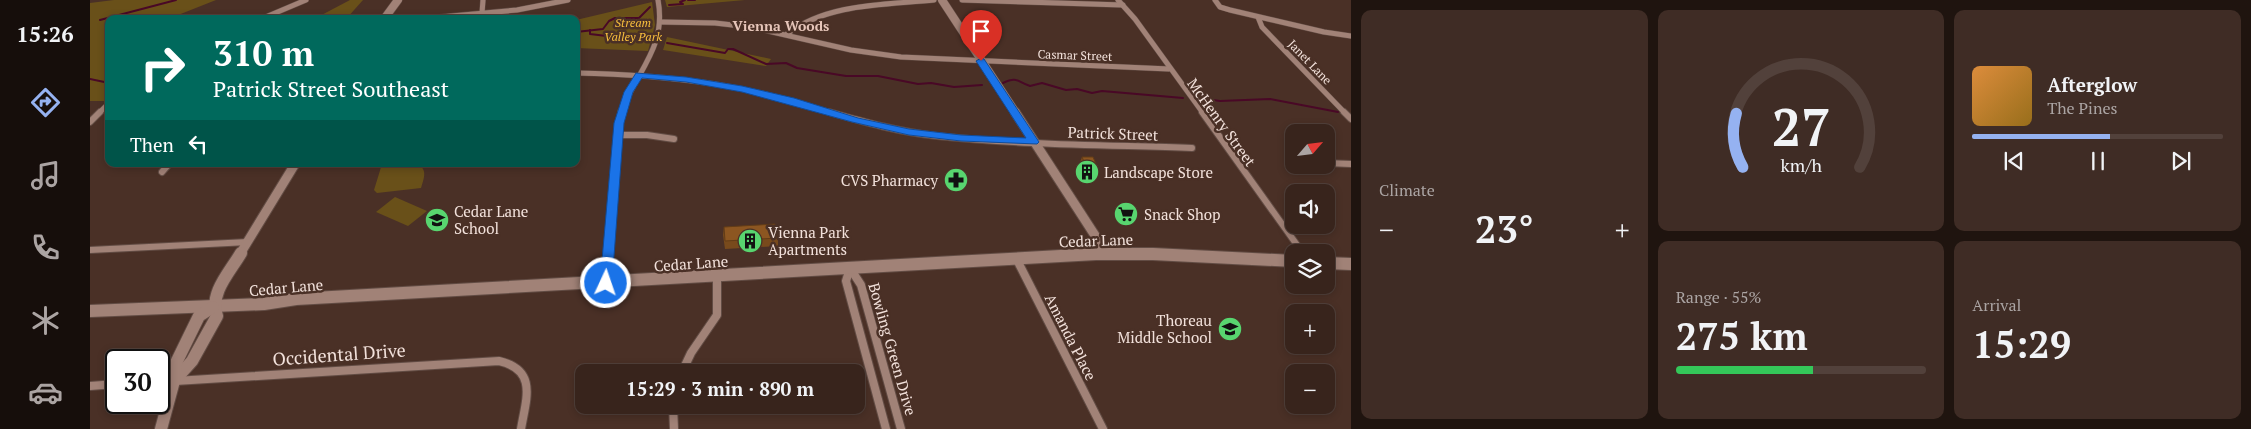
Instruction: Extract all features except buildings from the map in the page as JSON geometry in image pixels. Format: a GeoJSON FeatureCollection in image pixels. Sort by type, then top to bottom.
{"type":"FeatureCollection","features":[{"type":"Feature","properties":{"kind":"main road"},"geometry":{"type":"LineString","coordinates":[[387,15],[398,0]]}},
{"type":"Feature","properties":{"kind":"main road"},"geometry":{"type":"LineString","coordinates":[[942,0],[1108,254]]}},
{"type":"Feature","properties":{"kind":"main road"},"geometry":{"type":"LineString","coordinates":[[161,429],[164,412],[174,381],[176,363],[199,316],[214,307],[215,296],[293,167]]}},
{"type":"Feature","properties":{"kind":"main road","name":"Cedar Lane"},"geometry":{"type":"LineString","coordinates":[[90,312],[214,307],[264,304],[296,299],[1108,254],[1285,261]]}},
{"type":"Feature","properties":{"kind":"main road"},"geometry":{"type":"LineString","coordinates":[[1335,263],[1351,264]]}},
{"type":"Feature","properties":{"kind":"street"},"geometry":{"type":"LineString","coordinates":[[270,15],[306,0]]}},
{"type":"Feature","properties":{"kind":"street"},"geometry":{"type":"LineString","coordinates":[[482,13],[483,0]]}},
{"type":"Feature","properties":{"kind":"street"},"geometry":{"type":"LineString","coordinates":[[461,15],[530,8],[568,0]]}},
{"type":"Feature","properties":{"kind":"street"},"geometry":{"type":"LineString","coordinates":[[606,283],[618,136],[624,101],[653,53],[658,39],[661,22],[658,0]]}},
{"type":"Feature","properties":{"kind":"street"},"geometry":{"type":"LineString","coordinates":[[787,34],[802,21],[826,13],[934,0]]}},
{"type":"Feature","properties":{"kind":"street"},"geometry":{"type":"LineString","coordinates":[[962,0],[1123,6]]}},
{"type":"Feature","properties":{"kind":"street","name":"McHenry Street"},"geometry":{"type":"LineString","coordinates":[[1118,0],[1296,244]]}},
{"type":"Feature","properties":{"kind":"street"},"geometry":{"type":"LineString","coordinates":[[1215,0],[1220,7],[1324,32],[1351,36]]}},
{"type":"Feature","properties":{"kind":"street","name":"Janet Lane"},"geometry":{"type":"LineString","coordinates":[[1258,17],[1262,28],[1351,119]]}},
{"type":"Feature","properties":{"kind":"street","name":"Casmar Street"},"geometry":{"type":"LineString","coordinates":[[661,22],[730,24],[787,34],[852,50],[886,55],[1169,69]]}},
{"type":"Feature","properties":{"kind":"street","name":"Patrick Street"},"geometry":{"type":"LineString","coordinates":[[580,73],[686,79],[742,89],[791,100],[856,120],[909,132],[961,138],[1192,148]]}},
{"type":"Feature","properties":{"kind":"street"},"geometry":{"type":"LineString","coordinates":[[90,122],[105,107]]}},
{"type":"Feature","properties":{"kind":"street"},"geometry":{"type":"LineString","coordinates":[[101,111],[105,110]]}},
{"type":"Feature","properties":{"kind":"street"},"geometry":{"type":"LineString","coordinates":[[618,136],[647,135],[674,139]]}},
{"type":"Feature","properties":{"kind":"street"},"geometry":{"type":"LineString","coordinates":[[1335,163],[1351,164]]}},
{"type":"Feature","properties":{"kind":"street"},"geometry":{"type":"LineString","coordinates":[[162,172],[167,167]]}},
{"type":"Feature","properties":{"kind":"street"},"geometry":{"type":"LineString","coordinates":[[90,250],[248,242]]}},
{"type":"Feature","properties":{"kind":"street","name":"Amanda Place"},"geometry":{"type":"LineString","coordinates":[[1016,258],[1103,429]]}},
{"type":"Feature","properties":{"kind":"street","name":"Bowling Green Drive"},"geometry":{"type":"LineString","coordinates":[[850,268],[846,281],[886,429]]}},
{"type":"Feature","properties":{"kind":"street","name":"Bowling Green Drive"},"geometry":{"type":"LineString","coordinates":[[850,268],[861,285],[901,429]]}},
{"type":"Feature","properties":{"kind":"street"},"geometry":{"type":"LineString","coordinates":[[686,364],[691,353],[718,315],[717,276]]}},
{"type":"Feature","properties":{"kind":"street","name":"Occidental Drive"},"geometry":{"type":"LineString","coordinates":[[170,381],[499,360],[510,362],[520,367],[525,375],[527,384],[521,429]]}},
{"type":"Feature","properties":{"kind":"street"},"geometry":{"type":"LineString","coordinates":[[90,386],[105,385]]}},
{"type":"Feature","properties":{"kind":"street"},"geometry":{"type":"LineString","coordinates":[[673,414],[674,429]]}},
{"type":"Feature","properties":{"kind":"green space"},"geometry":{"type":"Polygon","coordinates":[[[114,0],[216,0],[178,15],[105,15],[105,101],[90,101],[90,3],[114,0]]]}},
{"type":"Feature","properties":{"kind":"green space"},"geometry":{"type":"Polygon","coordinates":[[[350,0],[363,0],[350,15],[322,15],[350,0]]]}},
{"type":"Feature","properties":{"kind":"green space","name":"Stream Valley Park"},"geometry":{"type":"Polygon","coordinates":[[[665,0],[745,0],[667,7],[665,0]]]}},
{"type":"Feature","properties":{"kind":"green space","name":"Stream Valley Park"},"geometry":{"type":"Polygon","coordinates":[[[652,2],[655,25],[648,51],[580,48],[580,19],[652,2]]]}},
{"type":"Feature","properties":{"kind":"green space","name":"Stream Valley Park"},"geometry":{"type":"Polygon","coordinates":[[[667,37],[771,59],[766,66],[663,50],[667,37]]]}},
{"type":"Feature","properties":{"kind":"green space"},"geometry":{"type":"Polygon","coordinates":[[[381,167],[423,168],[424,174],[421,188],[377,193],[374,190],[381,167]]]}},
{"type":"Feature","properties":{"kind":"green space"},"geometry":{"type":"Polygon","coordinates":[[[395,197],[427,211],[408,226],[376,212],[395,197]]]}},
{"type":"Feature","properties":{"kind":"waterway"},"geometry":{"type":"LineString","coordinates":[[119,15],[176,0]]}},
{"type":"Feature","properties":{"kind":"waterway"},"geometry":{"type":"LineString","coordinates":[[669,5],[683,4],[680,2],[685,0]]}},
{"type":"Feature","properties":{"kind":"waterway"},"geometry":{"type":"LineString","coordinates":[[688,0],[695,0]]}},
{"type":"Feature","properties":{"kind":"waterway"},"geometry":{"type":"LineString","coordinates":[[590,30],[603,29],[609,21],[615,18],[639,18],[650,7]]}},
{"type":"Feature","properties":{"kind":"waterway"},"geometry":{"type":"LineString","coordinates":[[100,20],[105,19]]}},
{"type":"Feature","properties":{"kind":"waterway"},"geometry":{"type":"LineString","coordinates":[[580,32],[590,30]]}},
{"type":"Feature","properties":{"kind":"waterway"},"geometry":{"type":"LineString","coordinates":[[590,30],[590,34],[648,41]]}},
{"type":"Feature","properties":{"kind":"waterway"},"geometry":{"type":"LineString","coordinates":[[667,43],[725,53],[728,49],[733,49],[766,64],[786,63],[797,68],[846,76],[878,76],[918,84],[931,83],[954,87],[982,85]]}},
{"type":"Feature","properties":{"kind":"waterway"},"geometry":{"type":"LineString","coordinates":[[90,79],[105,82]]}},
{"type":"Feature","properties":{"kind":"waterway"},"geometry":{"type":"LineString","coordinates":[[1003,83],[1017,80],[1030,86],[1042,83],[1066,90],[1077,89],[1092,93],[1102,91],[1183,98]]}},
{"type":"Feature","properties":{"kind":"waterway"},"geometry":{"type":"LineString","coordinates":[[1199,98],[1220,101],[1270,99],[1338,112]]}},
{"type":"Feature","properties":{"kind":"place","name":"Landscape Store"},"geometry":{"type":"Point","coordinates":[1087,172]}},
{"type":"Feature","properties":{"kind":"place","name":"CVS Pharmacy"},"geometry":{"type":"Point","coordinates":[956,180]}},
{"type":"Feature","properties":{"kind":"place","name":"Snack Shop"},"geometry":{"type":"Point","coordinates":[1126,214]}},
{"type":"Feature","properties":{"kind":"place","name":"Cedar Lane School"},"geometry":{"type":"Point","coordinates":[437,220]}},
{"type":"Feature","properties":{"kind":"place","name":"Vienna Park Apartments"},"geometry":{"type":"Point","coordinates":[750,241]}},
{"type":"Feature","properties":{"kind":"place","name":"Thoreau Middle School"},"geometry":{"type":"Point","coordinates":[1230,329]}},
{"type":"Feature","properties":{"kind":"district","name":"Vienna Woods"},"geometry":{"type":"Point","coordinates":[781,25]}},
{"type":"Feature","properties":{"kind":"route"},"geometry":{"type":"LineString","coordinates":[[606,283],[619,123],[624,101],[640,75],[686,79],[742,89],[791,100],[874,125],[909,132],[936,136],[1034,142],[981,61]]}}]}
